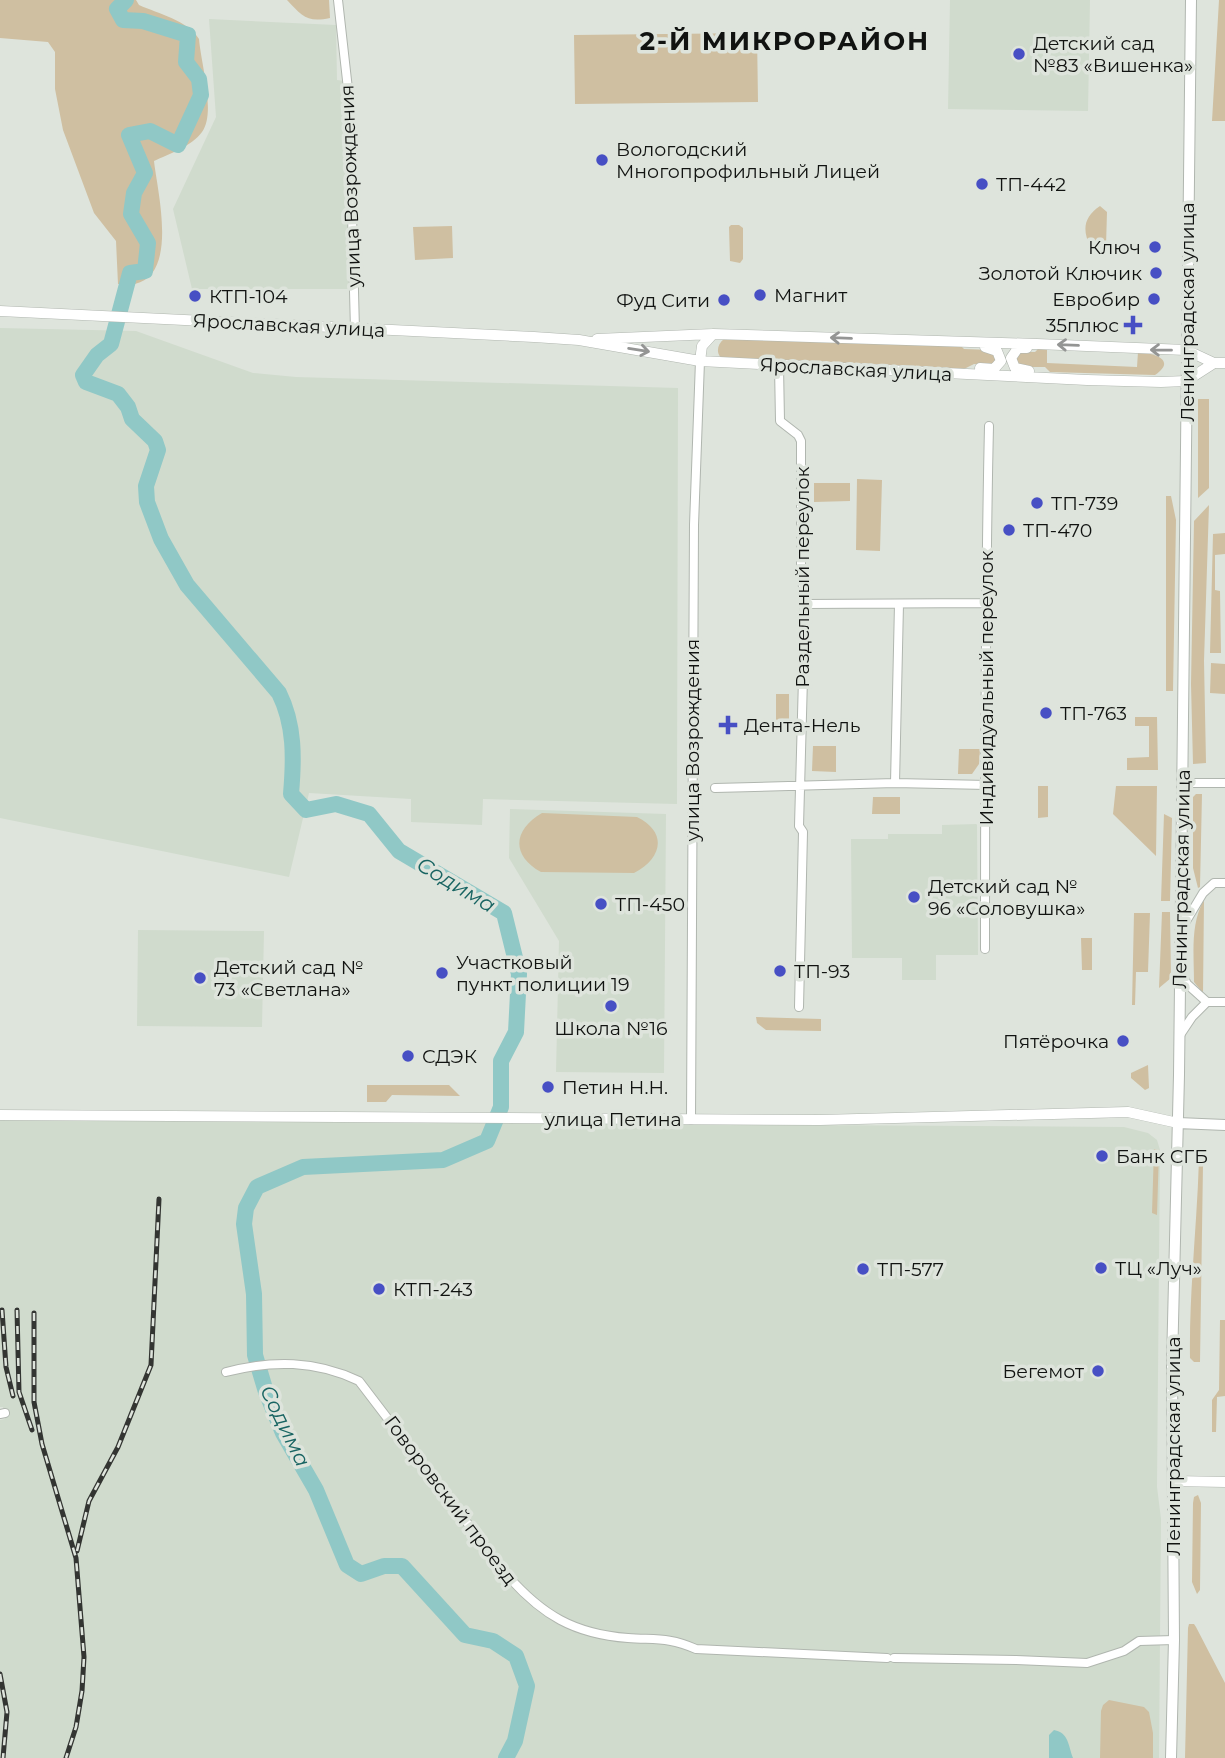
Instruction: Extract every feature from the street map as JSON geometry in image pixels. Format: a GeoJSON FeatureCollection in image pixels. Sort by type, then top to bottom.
{"type":"FeatureCollection","features":[{"type":"Feature","properties":{"kind":"main road","name":"Ленинградская улица"},"geometry":{"type":"LineString","coordinates":[[1171,1758],[1174,1640],[1172,1364],[1181,971],[1191,0]]}},
{"type":"Feature","properties":{"kind":"main road","name":"улица Петина"},"geometry":{"type":"LineString","coordinates":[[1178,1123],[1225,1125]]}},
{"type":"Feature","properties":{"kind":"street","name":"улица Возрождения"},"geometry":{"type":"LineString","coordinates":[[338,0],[349,98],[355,330]]}},
{"type":"Feature","properties":{"kind":"street","name":"Ярославская улица"},"geometry":{"type":"LineString","coordinates":[[0,311],[579,340],[713,334],[1186,350]]}},
{"type":"Feature","properties":{"kind":"street"},"geometry":{"type":"LineString","coordinates":[[700,361],[702,346],[713,334]]}},
{"type":"Feature","properties":{"kind":"street","name":"Ярославская улица"},"geometry":{"type":"LineString","coordinates":[[579,340],[700,361],[1044,378],[1186,381]]}},
{"type":"Feature","properties":{"kind":"street","name":"Ярославская улица"},"geometry":{"type":"LineString","coordinates":[[964,342],[967,346],[995,349],[1000,357],[998,365],[993,369],[974,368],[968,374]]}},
{"type":"Feature","properties":{"kind":"street","name":"Ярославская улица"},"geometry":{"type":"LineString","coordinates":[[1037,344],[1033,348],[1018,348],[1012,354],[1011,362],[1017,370],[1041,372],[1044,378]]}},
{"type":"Feature","properties":{"kind":"street"},"geometry":{"type":"LineString","coordinates":[[1186,350],[1220,363]]}},
{"type":"Feature","properties":{"kind":"street","name":"улица Возрождения"},"geometry":{"type":"LineString","coordinates":[[691,1120],[694,526],[700,361]]}},
{"type":"Feature","properties":{"kind":"street"},"geometry":{"type":"LineString","coordinates":[[1186,381],[1220,363]]}},
{"type":"Feature","properties":{"kind":"street","name":"Раздельный переулок"},"geometry":{"type":"LineString","coordinates":[[779,366],[780,421],[798,435],[800,442],[801,570],[805,604],[799,827],[803,832],[799,1007]]}},
{"type":"Feature","properties":{"kind":"street","name":"Индивидуальный переулок"},"geometry":{"type":"LineString","coordinates":[[985,949],[985,603],[989,426]]}},
{"type":"Feature","properties":{"kind":"street"},"geometry":{"type":"LineString","coordinates":[[805,604],[985,603]]}},
{"type":"Feature","properties":{"kind":"street"},"geometry":{"type":"LineString","coordinates":[[895,783],[899,604]]}},
{"type":"Feature","properties":{"kind":"street"},"geometry":{"type":"LineString","coordinates":[[715,788],[895,783],[987,785]]}},
{"type":"Feature","properties":{"kind":"street"},"geometry":{"type":"LineString","coordinates":[[1183,783],[1225,783]]}},
{"type":"Feature","properties":{"kind":"street"},"geometry":{"type":"LineString","coordinates":[[1181,930],[1203,893],[1214,883],[1225,883]]}},
{"type":"Feature","properties":{"kind":"street"},"geometry":{"type":"LineString","coordinates":[[1181,971],[1187,984],[1207,1002],[1225,1002]]}},
{"type":"Feature","properties":{"kind":"street"},"geometry":{"type":"LineString","coordinates":[[1180,1035],[1192,1017],[1207,1002]]}},
{"type":"Feature","properties":{"kind":"street","name":"улица Петина"},"geometry":{"type":"LineString","coordinates":[[0,1115],[873,1120],[1128,1112],[1178,1123]]}},
{"type":"Feature","properties":{"kind":"street","name":"Говоровский проезд"},"geometry":{"type":"LineString","coordinates":[[226,1372],[266,1364],[316,1365],[359,1381],[526,1598],[567,1625],[600,1635],[675,1639],[696,1648],[891,1658],[1087,1663],[1124,1651],[1139,1641],[1174,1640]]}},
{"type":"Feature","properties":{"kind":"street"},"geometry":{"type":"LineString","coordinates":[[1173,1481],[1225,1482]]}},
{"type":"Feature","properties":{"kind":"shaded area"},"geometry":{"type":"Polygon","coordinates":[[[0,0],[136,0],[139,5],[180,22],[199,39],[208,101],[206,124],[192,141],[154,161],[162,230],[157,265],[149,277],[135,284],[118,284],[116,241],[94,213],[63,130],[55,89],[55,52],[48,42],[0,38],[0,0]]]}},
{"type":"Feature","properties":{"kind":"shaded area"},"geometry":{"type":"Polygon","coordinates":[[[287,0],[329,0],[330,18],[310,19],[287,0]]]}},
{"type":"Feature","properties":{"kind":"shaded area","name":"Детский сад №83 «Вишенка»"},"geometry":{"type":"Polygon","coordinates":[[[950,0],[1090,0],[1088,111],[948,109],[950,0]]]}},
{"type":"Feature","properties":{"kind":"shaded area"},"geometry":{"type":"Polygon","coordinates":[[[1219,0],[1225,0],[1225,121],[1212,121],[1219,0]]]}},
{"type":"Feature","properties":{"kind":"shaded area"},"geometry":{"type":"Polygon","coordinates":[[[209,19],[336,25],[337,80],[345,81],[350,289],[192,289],[173,209],[216,117],[209,19]]]}},
{"type":"Feature","properties":{"kind":"shaded area"},"geometry":{"type":"Polygon","coordinates":[[[757,33],[758,102],[575,104],[574,35],[757,33]]]}},
{"type":"Feature","properties":{"kind":"shaded area"},"geometry":{"type":"Polygon","coordinates":[[[1100,206],[1107,212],[1106,246],[1103,250],[1090,246],[1085,229],[1088,219],[1100,206]]]}},
{"type":"Feature","properties":{"kind":"shaded area"},"geometry":{"type":"Polygon","coordinates":[[[731,225],[743,228],[743,259],[740,263],[730,261],[731,225]]]}},
{"type":"Feature","properties":{"kind":"shaded area"},"geometry":{"type":"Polygon","coordinates":[[[452,226],[453,258],[415,260],[413,227],[452,226]]]}},
{"type":"Feature","properties":{"kind":"shaded area"},"geometry":{"type":"Polygon","coordinates":[[[0,328],[136,331],[253,373],[296,377],[678,388],[677,804],[483,799],[482,825],[411,822],[411,799],[309,793],[289,877],[0,818],[0,328]]]}},
{"type":"Feature","properties":{"kind":"shaded area"},"geometry":{"type":"Polygon","coordinates":[[[724,339],[960,345],[964,349],[990,350],[997,358],[992,365],[974,364],[964,369],[727,361],[718,352],[724,339]]]}},
{"type":"Feature","properties":{"kind":"shaded area"},"geometry":{"type":"Polygon","coordinates":[[[1038,349],[1047,349],[1047,363],[1137,367],[1138,352],[1156,355],[1164,365],[1155,375],[1050,372],[1045,367],[1022,367],[1016,361],[1016,356],[1021,352],[1035,352],[1038,349]]]}},
{"type":"Feature","properties":{"kind":"shaded area"},"geometry":{"type":"Polygon","coordinates":[[[1198,399],[1209,399],[1209,488],[1198,498],[1198,399]]]}},
{"type":"Feature","properties":{"kind":"shaded area"},"geometry":{"type":"Polygon","coordinates":[[[857,479],[882,480],[880,551],[856,550],[857,479]]]}},
{"type":"Feature","properties":{"kind":"shaded area"},"geometry":{"type":"Polygon","coordinates":[[[814,483],[850,483],[850,501],[814,502],[814,483]]]}},
{"type":"Feature","properties":{"kind":"shaded area"},"geometry":{"type":"Polygon","coordinates":[[[1166,496],[1171,496],[1176,520],[1173,691],[1166,691],[1166,496]]]}},
{"type":"Feature","properties":{"kind":"shaded area"},"geometry":{"type":"Polygon","coordinates":[[[1209,505],[1204,661],[1206,763],[1193,764],[1191,684],[1194,521],[1209,505]]]}},
{"type":"Feature","properties":{"kind":"shaded area"},"geometry":{"type":"Polygon","coordinates":[[[1225,533],[1225,554],[1215,555],[1215,590],[1220,591],[1221,653],[1210,653],[1213,534],[1225,533]]]}},
{"type":"Feature","properties":{"kind":"shaded area"},"geometry":{"type":"Polygon","coordinates":[[[1211,663],[1225,664],[1225,694],[1210,693],[1211,663]]]}},
{"type":"Feature","properties":{"kind":"shaded area"},"geometry":{"type":"Polygon","coordinates":[[[776,694],[789,694],[789,727],[776,726],[776,694]]]}},
{"type":"Feature","properties":{"kind":"shaded area"},"geometry":{"type":"Polygon","coordinates":[[[1135,717],[1157,717],[1158,770],[1127,770],[1127,758],[1149,757],[1149,726],[1135,726],[1135,717]]]}},
{"type":"Feature","properties":{"kind":"shaded area"},"geometry":{"type":"Polygon","coordinates":[[[813,746],[836,746],[836,772],[812,771],[813,746]]]}},
{"type":"Feature","properties":{"kind":"shaded area"},"geometry":{"type":"Polygon","coordinates":[[[959,749],[980,749],[979,764],[972,774],[958,774],[959,749]]]}},
{"type":"Feature","properties":{"kind":"shaded area"},"geometry":{"type":"Polygon","coordinates":[[[1038,786],[1048,786],[1048,817],[1038,818],[1038,786]]]}},
{"type":"Feature","properties":{"kind":"shaded area"},"geometry":{"type":"Polygon","coordinates":[[[1116,786],[1157,786],[1156,856],[1113,814],[1116,786]]]}},
{"type":"Feature","properties":{"kind":"shaded area"},"geometry":{"type":"Polygon","coordinates":[[[1202,794],[1198,888],[1193,868],[1193,797],[1202,794]]]}},
{"type":"Feature","properties":{"kind":"shaded area"},"geometry":{"type":"Polygon","coordinates":[[[873,797],[900,797],[900,814],[872,814],[873,797]]]}},
{"type":"Feature","properties":{"kind":"shaded area","name":"Школа №16"},"geometry":{"type":"Polygon","coordinates":[[[510,809],[666,814],[664,1073],[556,1072],[559,941],[509,858],[510,809]]]}},
{"type":"Feature","properties":{"kind":"shaded area"},"geometry":{"type":"Polygon","coordinates":[[[542,813],[637,817],[654,831],[658,846],[650,861],[634,873],[541,872],[524,858],[519,842],[526,827],[542,813]]]}},
{"type":"Feature","properties":{"kind":"shaded area"},"geometry":{"type":"Polygon","coordinates":[[[1164,814],[1172,818],[1170,901],[1161,901],[1164,814]]]}},
{"type":"Feature","properties":{"kind":"shaded area","name":"Детский сад № 96 «Соловушка»"},"geometry":{"type":"Polygon","coordinates":[[[977,824],[978,955],[936,955],[936,980],[902,980],[902,958],[852,958],[851,839],[888,839],[888,834],[942,834],[942,825],[977,824]]]}},
{"type":"Feature","properties":{"kind":"shaded area"},"geometry":{"type":"Polygon","coordinates":[[[1204,900],[1203,993],[1194,982],[1193,951],[1197,919],[1204,900]]]}},
{"type":"Feature","properties":{"kind":"shaded area"},"geometry":{"type":"Polygon","coordinates":[[[1162,912],[1170,912],[1171,978],[1159,988],[1162,912]]]}},
{"type":"Feature","properties":{"kind":"shaded area"},"geometry":{"type":"Polygon","coordinates":[[[1134,913],[1150,913],[1148,972],[1136,972],[1135,1005],[1132,1005],[1134,913]]]}},
{"type":"Feature","properties":{"kind":"shaded area","name":"Детский сад № 73 «Светлана»"},"geometry":{"type":"Polygon","coordinates":[[[138,930],[264,931],[262,1027],[137,1026],[138,930]]]}},
{"type":"Feature","properties":{"kind":"shaded area"},"geometry":{"type":"Polygon","coordinates":[[[1081,938],[1092,938],[1092,970],[1082,970],[1081,938]]]}},
{"type":"Feature","properties":{"kind":"shaded area"},"geometry":{"type":"Polygon","coordinates":[[[756,1017],[821,1019],[821,1031],[766,1030],[757,1023],[756,1017]]]}},
{"type":"Feature","properties":{"kind":"shaded area"},"geometry":{"type":"Polygon","coordinates":[[[1148,1065],[1149,1088],[1145,1090],[1131,1078],[1131,1073],[1148,1065]]]}},
{"type":"Feature","properties":{"kind":"shaded area"},"geometry":{"type":"Polygon","coordinates":[[[367,1085],[449,1085],[460,1096],[392,1095],[386,1102],[367,1102],[367,1085]]]}},
{"type":"Feature","properties":{"kind":"shaded area"},"geometry":{"type":"Polygon","coordinates":[[[0,1120],[1124,1127],[1148,1133],[1157,1140],[1160,1150],[1157,1487],[1161,1519],[1159,1758],[0,1758],[0,1420],[5,1419],[3,1407],[0,1407],[0,1120]]]}},
{"type":"Feature","properties":{"kind":"shaded area"},"geometry":{"type":"Polygon","coordinates":[[[1154,1149],[1159,1150],[1157,1215],[1152,1213],[1154,1149]]]}},
{"type":"Feature","properties":{"kind":"shaded area"},"geometry":{"type":"Polygon","coordinates":[[[1199,1159],[1203,1165],[1200,1362],[1194,1362],[1190,1358],[1190,1333],[1199,1159]]]}},
{"type":"Feature","properties":{"kind":"shaded area"},"geometry":{"type":"Polygon","coordinates":[[[1220,1320],[1225,1320],[1225,1396],[1217,1397],[1216,1432],[1212,1432],[1212,1400],[1219,1390],[1220,1320]]]}},
{"type":"Feature","properties":{"kind":"shaded area"},"geometry":{"type":"Polygon","coordinates":[[[1198,1495],[1201,1503],[1200,1590],[1197,1594],[1192,1582],[1193,1503],[1194,1497],[1198,1495]]]}},
{"type":"Feature","properties":{"kind":"shaded area"},"geometry":{"type":"Polygon","coordinates":[[[1189,1624],[1196,1627],[1225,1683],[1225,1758],[1185,1758],[1189,1624]]]}},
{"type":"Feature","properties":{"kind":"shaded area"},"geometry":{"type":"Polygon","coordinates":[[[1109,1700],[1144,1707],[1149,1712],[1153,1733],[1153,1758],[1100,1758],[1101,1711],[1109,1700]]]}},
{"type":"Feature","properties":{"kind":"water"},"geometry":{"type":"Polygon","coordinates":[[[1054,1730],[1063,1734],[1073,1758],[1049,1758],[1049,1735],[1054,1730]]]}},
{"type":"Feature","properties":{"kind":"waterway","name":"Содима"},"geometry":{"type":"LineString","coordinates":[[126,0],[117,9],[123,20],[143,21],[188,35],[186,62],[199,79],[201,95],[178,145],[150,131],[129,135],[145,173],[134,193],[131,214],[148,243],[145,271],[130,273],[111,344],[97,355],[83,375],[86,382],[118,394],[128,407],[132,419],[155,441],[158,450],[146,486],[147,502],[161,539],[187,585],[279,693],[291,730],[291,794],[306,810],[336,804],[369,814],[399,851],[504,913],[519,974],[516,1032],[501,1061],[501,1107],[487,1141],[443,1160],[303,1167],[257,1187],[246,1208],[244,1224],[254,1294],[255,1355],[266,1392],[283,1433],[316,1490],[347,1565],[361,1574],[384,1566],[402,1566],[465,1635],[493,1641],[516,1656],[527,1686],[515,1741],[506,1758]]}},
{"type":"Feature","properties":{"kind":"railway"},"geometry":{"type":"LineString","coordinates":[[77,1551],[89,1501],[118,1447],[151,1365],[159,1199]]}},
{"type":"Feature","properties":{"kind":"railway"},"geometry":{"type":"LineString","coordinates":[[2,1310],[6,1367],[13,1396]]}},
{"type":"Feature","properties":{"kind":"railway"},"geometry":{"type":"LineString","coordinates":[[17,1310],[19,1392],[32,1430]]}},
{"type":"Feature","properties":{"kind":"railway"},"geometry":{"type":"LineString","coordinates":[[34,1313],[34,1402],[42,1444],[76,1558],[84,1657],[76,1727],[66,1758]]}},
{"type":"Feature","properties":{"kind":"railway"},"geometry":{"type":"LineString","coordinates":[[0,1674],[7,1712],[3,1758]]}},
{"type":"Feature","properties":{"kind":"place","name":"Детский сад №83 «Вишенка»"},"geometry":{"type":"Point","coordinates":[1019,54]}},
{"type":"Feature","properties":{"kind":"place","name":"Вологодский Многопрофильный Лицей"},"geometry":{"type":"Point","coordinates":[602,160]}},
{"type":"Feature","properties":{"kind":"place","name":"ТП-442"},"geometry":{"type":"Point","coordinates":[982,184]}},
{"type":"Feature","properties":{"kind":"place","name":"Ключ"},"geometry":{"type":"Point","coordinates":[1155,247]}},
{"type":"Feature","properties":{"kind":"place","name":"Золотой Ключик"},"geometry":{"type":"Point","coordinates":[1156,273]}},
{"type":"Feature","properties":{"kind":"place","name":"Магнит"},"geometry":{"type":"Point","coordinates":[760,295]}},
{"type":"Feature","properties":{"kind":"place","name":"КТП-104"},"geometry":{"type":"Point","coordinates":[195,296]}},
{"type":"Feature","properties":{"kind":"place","name":"Евробир"},"geometry":{"type":"Point","coordinates":[1154,299]}},
{"type":"Feature","properties":{"kind":"place","name":"Фуд Сити"},"geometry":{"type":"Point","coordinates":[724,300]}},
{"type":"Feature","properties":{"kind":"place","name":"35плюс"},"geometry":{"type":"Point","coordinates":[1133,325]}},
{"type":"Feature","properties":{"kind":"place","name":"ТП-739"},"geometry":{"type":"Point","coordinates":[1037,503]}},
{"type":"Feature","properties":{"kind":"place","name":"ТП-470"},"geometry":{"type":"Point","coordinates":[1009,530]}},
{"type":"Feature","properties":{"kind":"place","name":"ТП-763"},"geometry":{"type":"Point","coordinates":[1046,713]}},
{"type":"Feature","properties":{"kind":"place","name":"Дента-Нель"},"geometry":{"type":"Point","coordinates":[728,725]}},
{"type":"Feature","properties":{"kind":"place","name":"Детский сад № 96 «Соловушка»"},"geometry":{"type":"Point","coordinates":[914,897]}},
{"type":"Feature","properties":{"kind":"place","name":"ТП-450"},"geometry":{"type":"Point","coordinates":[601,904]}},
{"type":"Feature","properties":{"kind":"place","name":"ТП-93"},"geometry":{"type":"Point","coordinates":[780,971]}},
{"type":"Feature","properties":{"kind":"place","name":"Участковый пункт полиции 19"},"geometry":{"type":"Point","coordinates":[442,973]}},
{"type":"Feature","properties":{"kind":"place","name":"Детский сад № 73 «Светлана»"},"geometry":{"type":"Point","coordinates":[200,978]}},
{"type":"Feature","properties":{"kind":"place","name":"Школа №16"},"geometry":{"type":"Point","coordinates":[611,1006]}},
{"type":"Feature","properties":{"kind":"place","name":"Пятёрочка"},"geometry":{"type":"Point","coordinates":[1123,1041]}},
{"type":"Feature","properties":{"kind":"place","name":"СДЭК"},"geometry":{"type":"Point","coordinates":[408,1056]}},
{"type":"Feature","properties":{"kind":"place","name":"Петин Н.Н."},"geometry":{"type":"Point","coordinates":[548,1087]}},
{"type":"Feature","properties":{"kind":"place","name":"Банк СГБ"},"geometry":{"type":"Point","coordinates":[1102,1156]}},
{"type":"Feature","properties":{"kind":"place","name":"ТЦ «Луч»"},"geometry":{"type":"Point","coordinates":[1101,1268]}},
{"type":"Feature","properties":{"kind":"place","name":"ТП-577"},"geometry":{"type":"Point","coordinates":[863,1269]}},
{"type":"Feature","properties":{"kind":"place","name":"КТП-243"},"geometry":{"type":"Point","coordinates":[379,1289]}},
{"type":"Feature","properties":{"kind":"place","name":"Бегемот"},"geometry":{"type":"Point","coordinates":[1098,1371]}},
{"type":"Feature","properties":{"kind":"district","name":"2-Й МИКРОРАЙОН"},"geometry":{"type":"Point","coordinates":[785,41]}}]}
